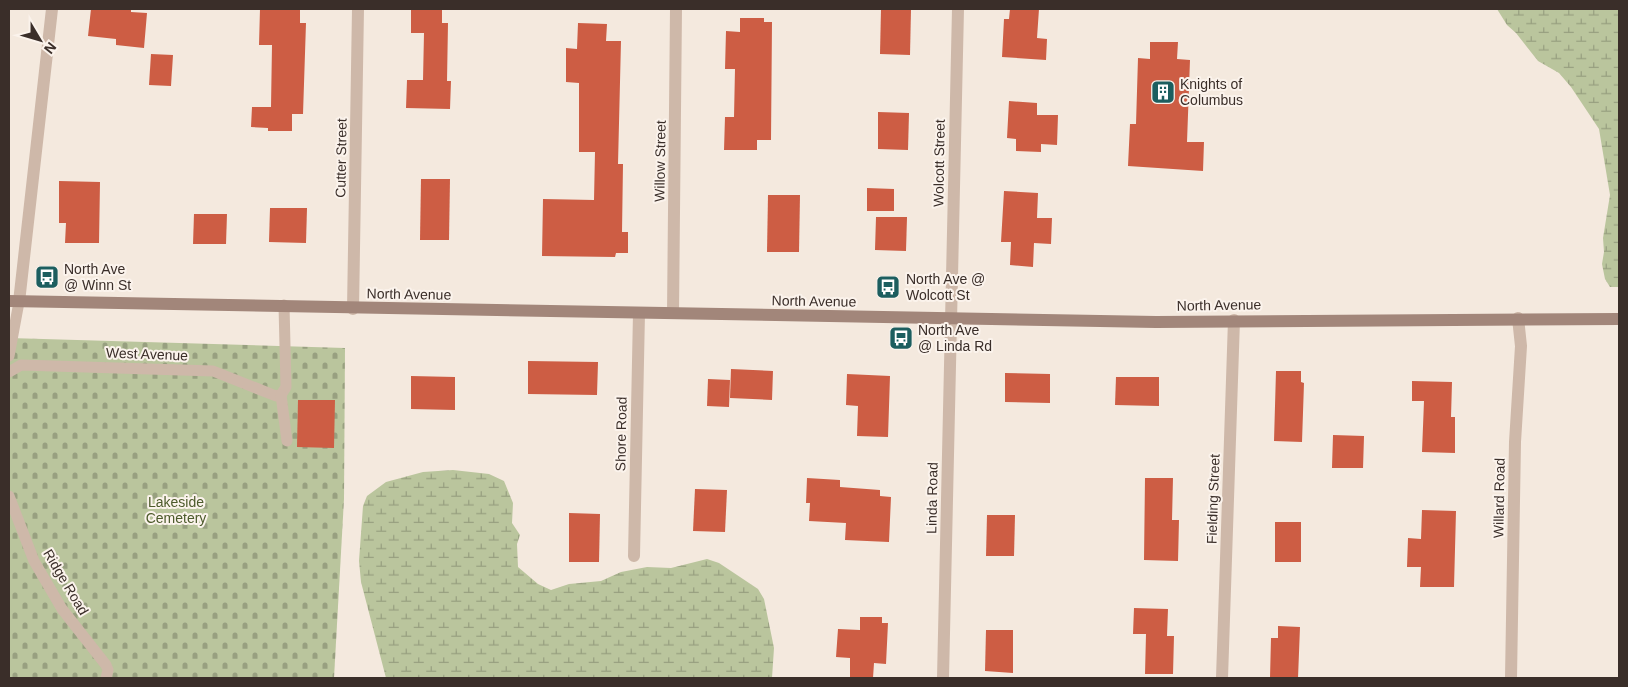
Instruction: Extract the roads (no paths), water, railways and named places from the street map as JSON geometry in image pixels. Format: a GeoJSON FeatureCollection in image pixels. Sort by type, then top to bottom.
{"type":"FeatureCollection","features":[{"type":"Feature","properties":{"kind":"street"},"geometry":{"type":"LineString","coordinates":[[14,301],[52,9]]}},
{"type":"Feature","properties":{"kind":"street","name":"Cutter Street"},"geometry":{"type":"LineString","coordinates":[[353,309],[358,9]]}},
{"type":"Feature","properties":{"kind":"street","name":"Willow Street"},"geometry":{"type":"LineString","coordinates":[[673,313],[676,9]]}},
{"type":"Feature","properties":{"kind":"street","name":"Wolcott Street"},"geometry":{"type":"LineString","coordinates":[[950,319],[958,9]]}},
{"type":"Feature","properties":{"kind":"street","name":"North Avenue"},"geometry":{"type":"LineString","coordinates":[[14,301],[353,309],[1156,322],[1518,318],[1619,319]]}},
{"type":"Feature","properties":{"kind":"street","name":"Shore Road"},"geometry":{"type":"LineString","coordinates":[[634,556],[639,313]]}},
{"type":"Feature","properties":{"kind":"street","name":"Willard Road"},"geometry":{"type":"LineString","coordinates":[[1511,678],[1515,442],[1521,346],[1518,318]]}},
{"type":"Feature","properties":{"kind":"street","name":"Linda Road"},"geometry":{"type":"LineString","coordinates":[[943,678],[950,319]]}},
{"type":"Feature","properties":{"kind":"street","name":"Fielding Street"},"geometry":{"type":"LineString","coordinates":[[1222,678],[1234,320]]}},
{"type":"Feature","properties":{"kind":"lane"},"geometry":{"type":"LineString","coordinates":[[9,356],[14,301]]}},
{"type":"Feature","properties":{"kind":"lane"},"geometry":{"type":"LineString","coordinates":[[284,306],[286,387],[281,395],[287,441]]}},
{"type":"Feature","properties":{"kind":"lane","name":"West Avenue"},"geometry":{"type":"LineString","coordinates":[[9,372],[21,365],[213,372],[276,396],[281,395]]}},
{"type":"Feature","properties":{"kind":"lane","name":"Ridge Road"},"geometry":{"type":"LineString","coordinates":[[9,496],[34,561],[62,609],[106,665],[106,678]]}},
{"type":"Feature","properties":{"kind":"place","name":"Knights of Columbus"},"geometry":{"type":"Point","coordinates":[1163,92]}},
{"type":"Feature","properties":{"kind":"place","name":"North Ave @ Winn St"},"geometry":{"type":"Point","coordinates":[47,277]}},
{"type":"Feature","properties":{"kind":"place","name":"North Ave @ Wolcott St"},"geometry":{"type":"Point","coordinates":[888,287]}},
{"type":"Feature","properties":{"kind":"place","name":"North Ave @ Linda Rd"},"geometry":{"type":"Point","coordinates":[901,338]}},
{"type":"Feature","properties":{"kind":"park label","name":"Lakeside Cemetery"},"geometry":{"type":"Point","coordinates":[176,510]}}]}
